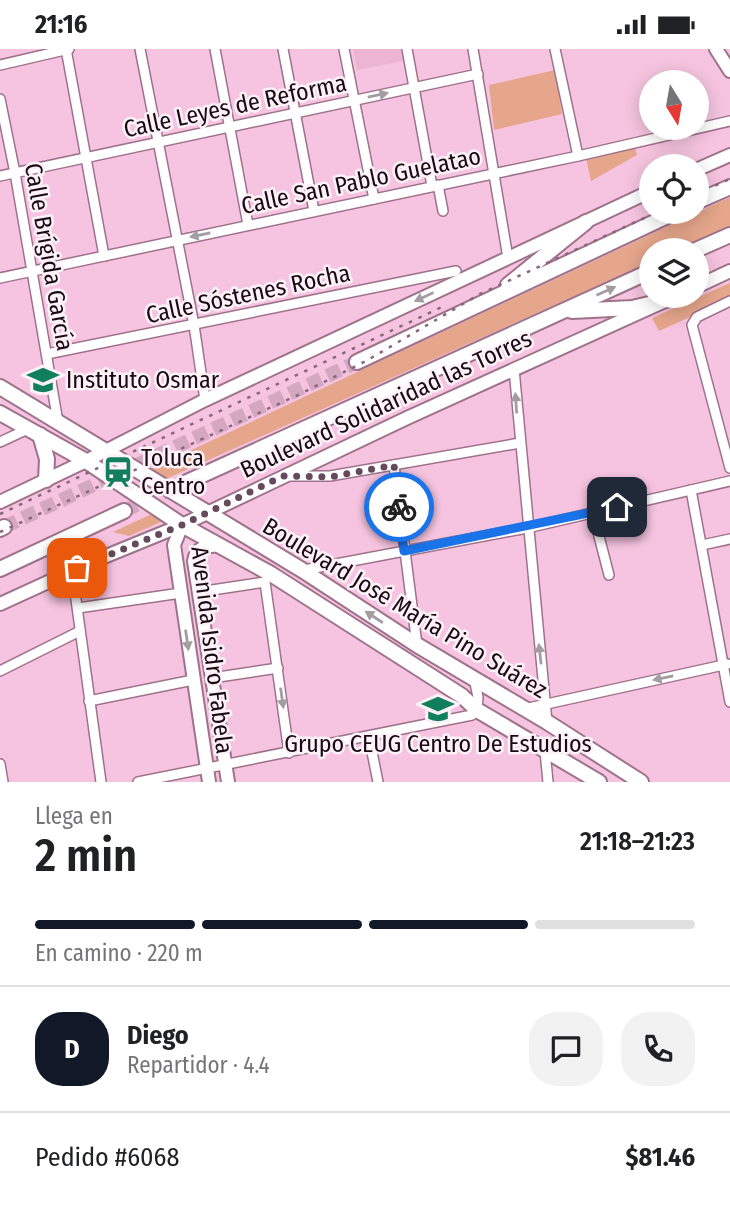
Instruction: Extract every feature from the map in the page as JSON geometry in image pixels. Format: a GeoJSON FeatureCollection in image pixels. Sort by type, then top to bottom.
{"type":"FeatureCollection","features":[{"type":"Feature","properties":{"kind":"highway"},"geometry":{"type":"LineString","coordinates":[[709,196],[730,187]]}},
{"type":"Feature","properties":{"kind":"highway"},"geometry":{"type":"LineString","coordinates":[[477,306],[517,278],[586,222]]}},
{"type":"Feature","properties":{"kind":"highway","name":"Boulevard Solidaridad las Torres"},"geometry":{"type":"LineString","coordinates":[[357,362],[651,224]]}},
{"type":"Feature","properties":{"kind":"highway"},"geometry":{"type":"LineString","coordinates":[[709,244],[730,235]]}},
{"type":"Feature","properties":{"kind":"highway","name":"Boulevard Solidaridad las Torres"},"geometry":{"type":"LineString","coordinates":[[187,482],[639,276]]}},
{"type":"Feature","properties":{"kind":"highway"},"geometry":{"type":"LineString","coordinates":[[547,317],[576,310],[639,306]]}},
{"type":"Feature","properties":{"kind":"highway","name":"Boulevard José María Pino Suárez"},"geometry":{"type":"LineString","coordinates":[[0,387],[641,782]]}},
{"type":"Feature","properties":{"kind":"highway","name":"Boulevard José María Pino Suárez"},"geometry":{"type":"LineString","coordinates":[[0,413],[86,461],[182,525],[271,573],[462,696],[477,710],[598,782]]}},
{"type":"Feature","properties":{"kind":"highway"},"geometry":{"type":"LineString","coordinates":[[34,432],[47,459],[46,480]]}},
{"type":"Feature","properties":{"kind":"highway"},"geometry":{"type":"LineString","coordinates":[[0,569],[124,511]]}},
{"type":"Feature","properties":{"kind":"main road"},"geometry":{"type":"LineString","coordinates":[[716,49],[730,71]]}},
{"type":"Feature","properties":{"kind":"main road"},"geometry":{"type":"LineString","coordinates":[[709,164],[730,155]]}},
{"type":"Feature","properties":{"kind":"main road"},"geometry":{"type":"LineString","coordinates":[[0,502],[205,400],[639,197]]}},
{"type":"Feature","properties":{"kind":"main road"},"geometry":{"type":"LineString","coordinates":[[709,280],[730,271]]}},
{"type":"Feature","properties":{"kind":"main road","name":"Boulevard Solidaridad las Torres"},"geometry":{"type":"LineString","coordinates":[[0,604],[182,525],[649,308]]}},
{"type":"Feature","properties":{"kind":"main road","name":"Avenida Isidro Fabela"},"geometry":{"type":"LineString","coordinates":[[182,525],[174,545],[209,782]]}},
{"type":"Feature","properties":{"kind":"main road","name":"Avenida Isidro Fabela"},"geometry":{"type":"LineString","coordinates":[[220,545],[204,547],[194,557],[228,782]]}},
{"type":"Feature","properties":{"kind":"street"},"geometry":{"type":"LineString","coordinates":[[0,65],[68,49],[104,256]]}},
{"type":"Feature","properties":{"kind":"street"},"geometry":{"type":"LineString","coordinates":[[140,49],[194,325],[205,400]]}},
{"type":"Feature","properties":{"kind":"street"},"geometry":{"type":"LineString","coordinates":[[215,49],[248,225]]}},
{"type":"Feature","properties":{"kind":"street"},"geometry":{"type":"LineString","coordinates":[[283,49],[314,211]]}},
{"type":"Feature","properties":{"kind":"street"},"geometry":{"type":"LineString","coordinates":[[344,49],[374,198]]}},
{"type":"Feature","properties":{"kind":"street"},"geometry":{"type":"LineString","coordinates":[[407,49],[435,185],[443,211]]}},
{"type":"Feature","properties":{"kind":"street"},"geometry":{"type":"LineString","coordinates":[[473,49],[508,258]]}},
{"type":"Feature","properties":{"kind":"street"},"geometry":{"type":"LineString","coordinates":[[555,49],[578,156]]}},
{"type":"Feature","properties":{"kind":"street","name":"Calle Leyes de Reforma"},"geometry":{"type":"LineString","coordinates":[[0,177],[87,156],[478,74]]}},
{"type":"Feature","properties":{"kind":"street","name":"Calle Brígida García"},"geometry":{"type":"LineString","coordinates":[[0,99],[33,270],[58,422]]}},
{"type":"Feature","properties":{"kind":"street","name":"Calle San Pablo Guelatao"},"geometry":{"type":"LineString","coordinates":[[0,278],[578,156],[730,121]]}},
{"type":"Feature","properties":{"kind":"street","name":"Calle Sóstenes Rocha"},"geometry":{"type":"LineString","coordinates":[[47,354],[456,271]]}},
{"type":"Feature","properties":{"kind":"street"},"geometry":{"type":"LineString","coordinates":[[730,301],[697,317],[693,321],[692,330],[730,468]]}},
{"type":"Feature","properties":{"kind":"street"},"geometry":{"type":"LineString","coordinates":[[514,369],[547,722]]}},
{"type":"Feature","properties":{"kind":"street"},"geometry":{"type":"LineString","coordinates":[[0,442],[34,432]]}},
{"type":"Feature","properties":{"kind":"street"},"geometry":{"type":"LineString","coordinates":[[283,476],[330,477],[520,443]]}},
{"type":"Feature","properties":{"kind":"street"},"geometry":{"type":"LineString","coordinates":[[394,465],[417,645]]}},
{"type":"Feature","properties":{"kind":"street"},"geometry":{"type":"LineString","coordinates":[[302,571],[527,528],[730,481]]}},
{"type":"Feature","properties":{"kind":"street"},"geometry":{"type":"LineString","coordinates":[[691,490],[727,664],[730,702]]}},
{"type":"Feature","properties":{"kind":"street"},"geometry":{"type":"LineString","coordinates":[[593,513],[609,575]]}},
{"type":"Feature","properties":{"kind":"street"},"geometry":{"type":"LineString","coordinates":[[702,545],[730,539]]}},
{"type":"Feature","properties":{"kind":"street"},"geometry":{"type":"LineString","coordinates":[[199,592],[265,582],[289,753]]}},
{"type":"Feature","properties":{"kind":"street"},"geometry":{"type":"LineString","coordinates":[[74,585],[101,782]]}},
{"type":"Feature","properties":{"kind":"street"},"geometry":{"type":"LineString","coordinates":[[78,608],[181,593]]}},
{"type":"Feature","properties":{"kind":"street"},"geometry":{"type":"LineString","coordinates":[[0,671],[80,631]]}},
{"type":"Feature","properties":{"kind":"street"},"geometry":{"type":"LineString","coordinates":[[524,709],[727,664]]}},
{"type":"Feature","properties":{"kind":"street"},"geometry":{"type":"LineString","coordinates":[[212,678],[278,668]]}},
{"type":"Feature","properties":{"kind":"street"},"geometry":{"type":"LineString","coordinates":[[138,782],[472,715],[477,710],[478,697],[474,678]]}},
{"type":"Feature","properties":{"kind":"street"},"geometry":{"type":"LineString","coordinates":[[89,701],[192,680]]}},
{"type":"Feature","properties":{"kind":"street"},"geometry":{"type":"LineString","coordinates":[[369,737],[378,782]]}},
{"type":"Feature","properties":{"kind":"street"},"geometry":{"type":"LineString","coordinates":[[545,751],[548,782]]}},
{"type":"Feature","properties":{"kind":"street"},"geometry":{"type":"LineString","coordinates":[[0,764],[3,782]]}},
{"type":"Feature","properties":{"kind":"shaded area"},"geometry":{"type":"Polygon","coordinates":[[[353,49],[401,49],[403,61],[357,70],[353,49]]]}},
{"type":"Feature","properties":{"kind":"shaded area"},"geometry":{"type":"Polygon","coordinates":[[[555,70],[562,114],[494,130],[489,85],[555,70]]]}},
{"type":"Feature","properties":{"kind":"shaded area"},"geometry":{"type":"Polygon","coordinates":[[[635,148],[637,155],[591,181],[586,158],[635,148]]]}},
{"type":"Feature","properties":{"kind":"shaded area"},"geometry":{"type":"Polygon","coordinates":[[[730,197],[730,226],[703,238],[643,238],[673,224],[709,224],[709,207],[730,197]]]}},
{"type":"Feature","properties":{"kind":"shaded area"},"geometry":{"type":"Polygon","coordinates":[[[639,240],[639,267],[166,479],[151,469],[639,240]]]}},
{"type":"Feature","properties":{"kind":"shaded area"},"geometry":{"type":"Polygon","coordinates":[[[730,283],[730,299],[659,331],[652,318],[674,308],[709,308],[709,292],[730,283]]]}},
{"type":"Feature","properties":{"kind":"shaded area"},"geometry":{"type":"Polygon","coordinates":[[[156,512],[163,521],[129,536],[113,532],[156,512]]]}},
{"type":"Feature","properties":{"kind":"tunnel"},"geometry":{"type":"LineString","coordinates":[[4,527],[357,362]]}},
{"type":"Feature","properties":{"kind":"tunnel"},"geometry":{"type":"LineString","coordinates":[[124,511],[187,482]]}},
{"type":"Feature","properties":{"kind":"railway"},"geometry":{"type":"LineString","coordinates":[[709,188],[730,179]]}},
{"type":"Feature","properties":{"kind":"railway"},"geometry":{"type":"LineString","coordinates":[[0,532],[298,395],[366,361],[480,294],[639,220]]}},
{"type":"Feature","properties":{"kind":"railway"},"geometry":{"type":"LineString","coordinates":[[0,514],[442,307]]}},
{"type":"Feature","properties":{"kind":"way so far"},"geometry":{"type":"LineString","coordinates":[[77,568],[182,525],[283,476],[330,477],[394,465],[399,507]]}},
{"type":"Feature","properties":{"kind":"place","name":"Instituto Osmar"},"geometry":{"type":"Point","coordinates":[43,380]}},
{"type":"Feature","properties":{"kind":"place","name":"Toluca Centro"},"geometry":{"type":"Point","coordinates":[118,472]}},
{"type":"Feature","properties":{"kind":"place","name":"Grupo CEUG Centro De Estudios"},"geometry":{"type":"Point","coordinates":[438,709]}},
{"type":"Feature","properties":{"kind":"route"},"geometry":{"type":"LineString","coordinates":[[399,507],[404,551],[527,528],[617,507]]}}]}
